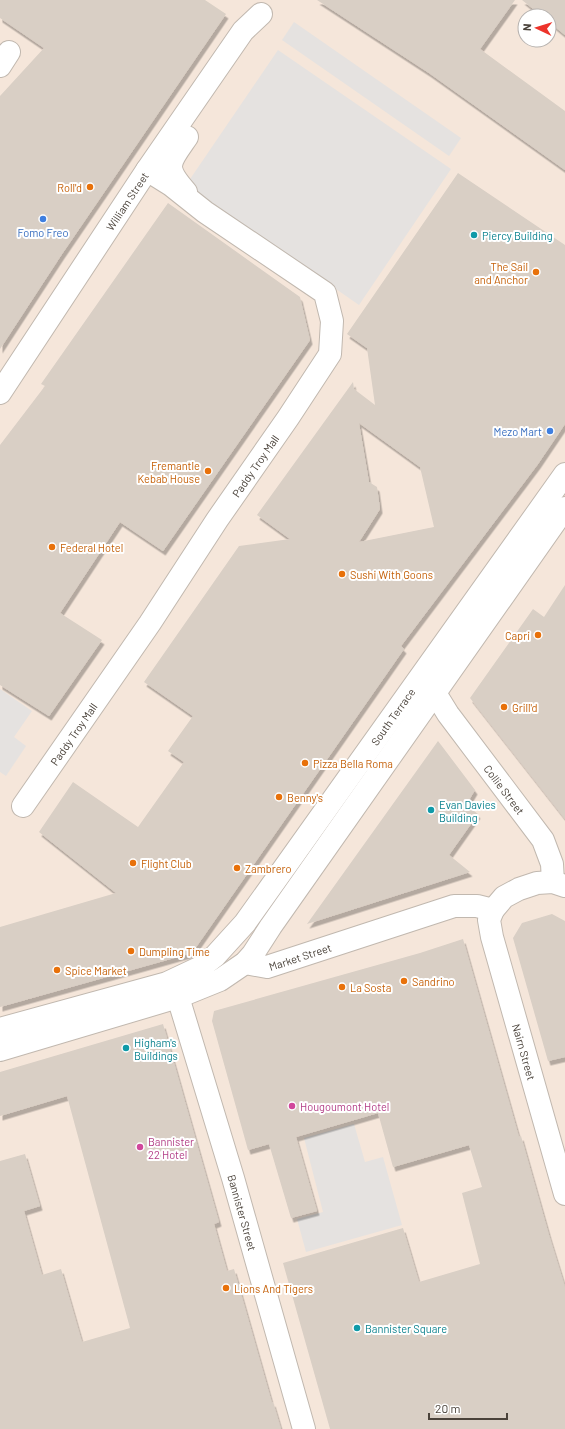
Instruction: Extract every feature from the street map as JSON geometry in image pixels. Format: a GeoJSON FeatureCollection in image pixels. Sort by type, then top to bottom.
{"type":"FeatureCollection","features":[{"type":"Feature","properties":{"kind":"street","name":"William Street"},"geometry":{"type":"LineString","coordinates":[[0,393],[6,374],[243,31],[267,4]]}},
{"type":"Feature","properties":{"kind":"street","name":"William Street"},"geometry":{"type":"LineString","coordinates":[[198,206],[175,179],[171,169],[173,157],[254,40],[267,4]]}},
{"type":"Feature","properties":{"kind":"street","name":"Paddy Troy Mall"},"geometry":{"type":"LineString","coordinates":[[23,806],[150,623],[217,520],[288,418],[330,354],[332,321],[324,293],[198,206],[171,185],[147,170]]}},
{"type":"Feature","properties":{"kind":"street","name":"South Terrace"},"geometry":{"type":"LineString","coordinates":[[0,1029],[167,983],[201,967],[215,956],[245,923],[565,474]]}},
{"type":"Feature","properties":{"kind":"street","name":"South Terrace"},"geometry":{"type":"LineString","coordinates":[[245,963],[253,954],[271,926],[565,508]]}},
{"type":"Feature","properties":{"kind":"street","name":"Collie Street"},"geometry":{"type":"LineString","coordinates":[[435,693],[448,714],[543,840],[559,884]]}},
{"type":"Feature","properties":{"kind":"street"},"geometry":{"type":"LineString","coordinates":[[493,910],[504,897],[519,889],[537,883],[559,884]]}},
{"type":"Feature","properties":{"kind":"street","name":"Market Street"},"geometry":{"type":"LineString","coordinates":[[245,963],[267,967],[454,906],[477,906],[493,910]]}},
{"type":"Feature","properties":{"kind":"street","name":"Nairn Street"},"geometry":{"type":"LineString","coordinates":[[493,910],[489,920],[492,937],[565,1194]]}},
{"type":"Feature","properties":{"kind":"street"},"geometry":{"type":"LineString","coordinates":[[0,1050],[178,997],[220,980],[245,963]]}},
{"type":"Feature","properties":{"kind":"street","name":"Bannister Street"},"geometry":{"type":"LineString","coordinates":[[178,997],[235,1186],[304,1429]]}},
{"type":"Feature","properties":{"kind":"shaded area"},"geometry":{"type":"Polygon","coordinates":[[[0,0],[565,0],[565,1429],[0,1429],[0,0]]]}},
{"type":"Feature","properties":{"kind":"shaded area"},"geometry":{"type":"Polygon","coordinates":[[[294,22],[461,138],[449,156],[282,40],[294,22]]]}},
{"type":"Feature","properties":{"kind":"shaded area"},"geometry":{"type":"Polygon","coordinates":[[[278,50],[451,169],[359,305],[186,185],[278,50]]]}},
{"type":"Feature","properties":{"kind":"shaded area"},"geometry":{"type":"Polygon","coordinates":[[[0,689],[32,711],[14,737],[26,746],[6,776],[0,772],[0,689]]]}},
{"type":"Feature","properties":{"kind":"shaded area"},"geometry":{"type":"Polygon","coordinates":[[[354,1124],[365,1162],[383,1157],[402,1225],[306,1252],[297,1219],[323,1212],[304,1138],[354,1124]]]}},
{"type":"Feature","properties":{"kind":"building"},"geometry":{"type":"Polygon","coordinates":[[[0,0],[205,0],[226,14],[62,254],[0,349],[0,96],[44,48],[0,18],[0,0]]]}},
{"type":"Feature","properties":{"kind":"building"},"geometry":{"type":"Polygon","coordinates":[[[317,0],[515,0],[480,49],[565,111],[565,170],[429,73],[317,0]]]}},
{"type":"Feature","properties":{"kind":"building"},"geometry":{"type":"Polygon","coordinates":[[[522,0],[565,0],[565,35],[557,28],[557,8],[532,8],[522,0]]]}},
{"type":"Feature","properties":{"kind":"building"},"geometry":{"type":"Polygon","coordinates":[[[458,173],[565,245],[565,424],[538,464],[401,646],[404,649],[192,953],[0,1007],[0,927],[116,893],[39,832],[73,782],[138,827],[184,762],[168,751],[193,716],[144,682],[239,546],[290,539],[257,515],[353,382],[354,389],[375,405],[367,348],[347,334],[458,173]],[[359,423],[369,482],[377,487],[380,509],[359,542],[434,527],[420,467],[359,423]]]}},
{"type":"Feature","properties":{"kind":"building"},"geometry":{"type":"Polygon","coordinates":[[[168,203],[300,297],[310,340],[163,551],[120,522],[60,613],[102,640],[49,716],[0,685],[0,445],[45,386],[41,384],[168,203]]]}},
{"type":"Feature","properties":{"kind":"building"},"geometry":{"type":"Polygon","coordinates":[[[565,585],[565,819],[470,698],[533,609],[544,617],[565,585]]]}},
{"type":"Feature","properties":{"kind":"building"},"geometry":{"type":"Polygon","coordinates":[[[438,741],[475,790],[466,805],[478,814],[449,855],[470,872],[307,924],[438,741]]]}},
{"type":"Feature","properties":{"kind":"building"},"geometry":{"type":"Polygon","coordinates":[[[552,914],[565,921],[565,1057],[548,1061],[513,938],[522,923],[552,914]]]}},
{"type":"Feature","properties":{"kind":"building"},"geometry":{"type":"Polygon","coordinates":[[[463,939],[519,1137],[521,1136],[565,1287],[565,1429],[330,1429],[283,1263],[403,1228],[419,1282],[480,1264],[462,1193],[482,1187],[469,1145],[393,1167],[378,1113],[296,1137],[317,1211],[291,1218],[269,1144],[248,1150],[212,1021],[214,1011],[420,953],[463,939]]]}},
{"type":"Feature","properties":{"kind":"building"},"geometry":{"type":"Polygon","coordinates":[[[163,1024],[219,1222],[214,1224],[227,1271],[234,1269],[272,1403],[273,1402],[281,1429],[0,1429],[0,1161],[25,1154],[40,1206],[24,1211],[42,1275],[61,1269],[82,1342],[130,1328],[67,1096],[0,1116],[0,1072],[163,1024]]]}},
{"type":"Feature","properties":{"kind":"place","name":"Roll'd"},"geometry":{"type":"Point","coordinates":[90,187]}},
{"type":"Feature","properties":{"kind":"place","name":"Fomo Freo"},"geometry":{"type":"Point","coordinates":[43,219]}},
{"type":"Feature","properties":{"kind":"place","name":"Piercy Building"},"geometry":{"type":"Point","coordinates":[474,235]}},
{"type":"Feature","properties":{"kind":"place","name":"The Sail and Anchor"},"geometry":{"type":"Point","coordinates":[536,272]}},
{"type":"Feature","properties":{"kind":"place","name":"Mezo Mart"},"geometry":{"type":"Point","coordinates":[550,431]}},
{"type":"Feature","properties":{"kind":"place","name":"Fremantle Kebab House"},"geometry":{"type":"Point","coordinates":[208,471]}},
{"type":"Feature","properties":{"kind":"place","name":"Federal Hotel"},"geometry":{"type":"Point","coordinates":[52,547]}},
{"type":"Feature","properties":{"kind":"place","name":"Sushi With Goons"},"geometry":{"type":"Point","coordinates":[342,574]}},
{"type":"Feature","properties":{"kind":"place","name":"Capri"},"geometry":{"type":"Point","coordinates":[538,635]}},
{"type":"Feature","properties":{"kind":"place","name":"Grill'd"},"geometry":{"type":"Point","coordinates":[504,707]}},
{"type":"Feature","properties":{"kind":"place","name":"Pizza Bella Roma"},"geometry":{"type":"Point","coordinates":[305,763]}},
{"type":"Feature","properties":{"kind":"place","name":"Benny's"},"geometry":{"type":"Point","coordinates":[279,797]}},
{"type":"Feature","properties":{"kind":"place","name":"Evan Davies Building"},"geometry":{"type":"Point","coordinates":[431,810]}},
{"type":"Feature","properties":{"kind":"place","name":"Flight Club"},"geometry":{"type":"Point","coordinates":[133,863]}},
{"type":"Feature","properties":{"kind":"place","name":"Zambrero"},"geometry":{"type":"Point","coordinates":[237,868]}},
{"type":"Feature","properties":{"kind":"place","name":"Dumpling Time"},"geometry":{"type":"Point","coordinates":[131,951]}},
{"type":"Feature","properties":{"kind":"place","name":"Spice Market"},"geometry":{"type":"Point","coordinates":[57,970]}},
{"type":"Feature","properties":{"kind":"place","name":"Sandrino"},"geometry":{"type":"Point","coordinates":[404,981]}},
{"type":"Feature","properties":{"kind":"place","name":"La Sosta"},"geometry":{"type":"Point","coordinates":[342,987]}},
{"type":"Feature","properties":{"kind":"place","name":"Higham's Buildings"},"geometry":{"type":"Point","coordinates":[126,1048]}},
{"type":"Feature","properties":{"kind":"place","name":"Hougoumont Hotel"},"geometry":{"type":"Point","coordinates":[292,1106]}},
{"type":"Feature","properties":{"kind":"place","name":"Bannister 22 Hotel"},"geometry":{"type":"Point","coordinates":[140,1147]}},
{"type":"Feature","properties":{"kind":"place","name":"Lions And Tigers"},"geometry":{"type":"Point","coordinates":[226,1288]}},
{"type":"Feature","properties":{"kind":"place","name":"Bannister Square"},"geometry":{"type":"Point","coordinates":[357,1328]}}]}
